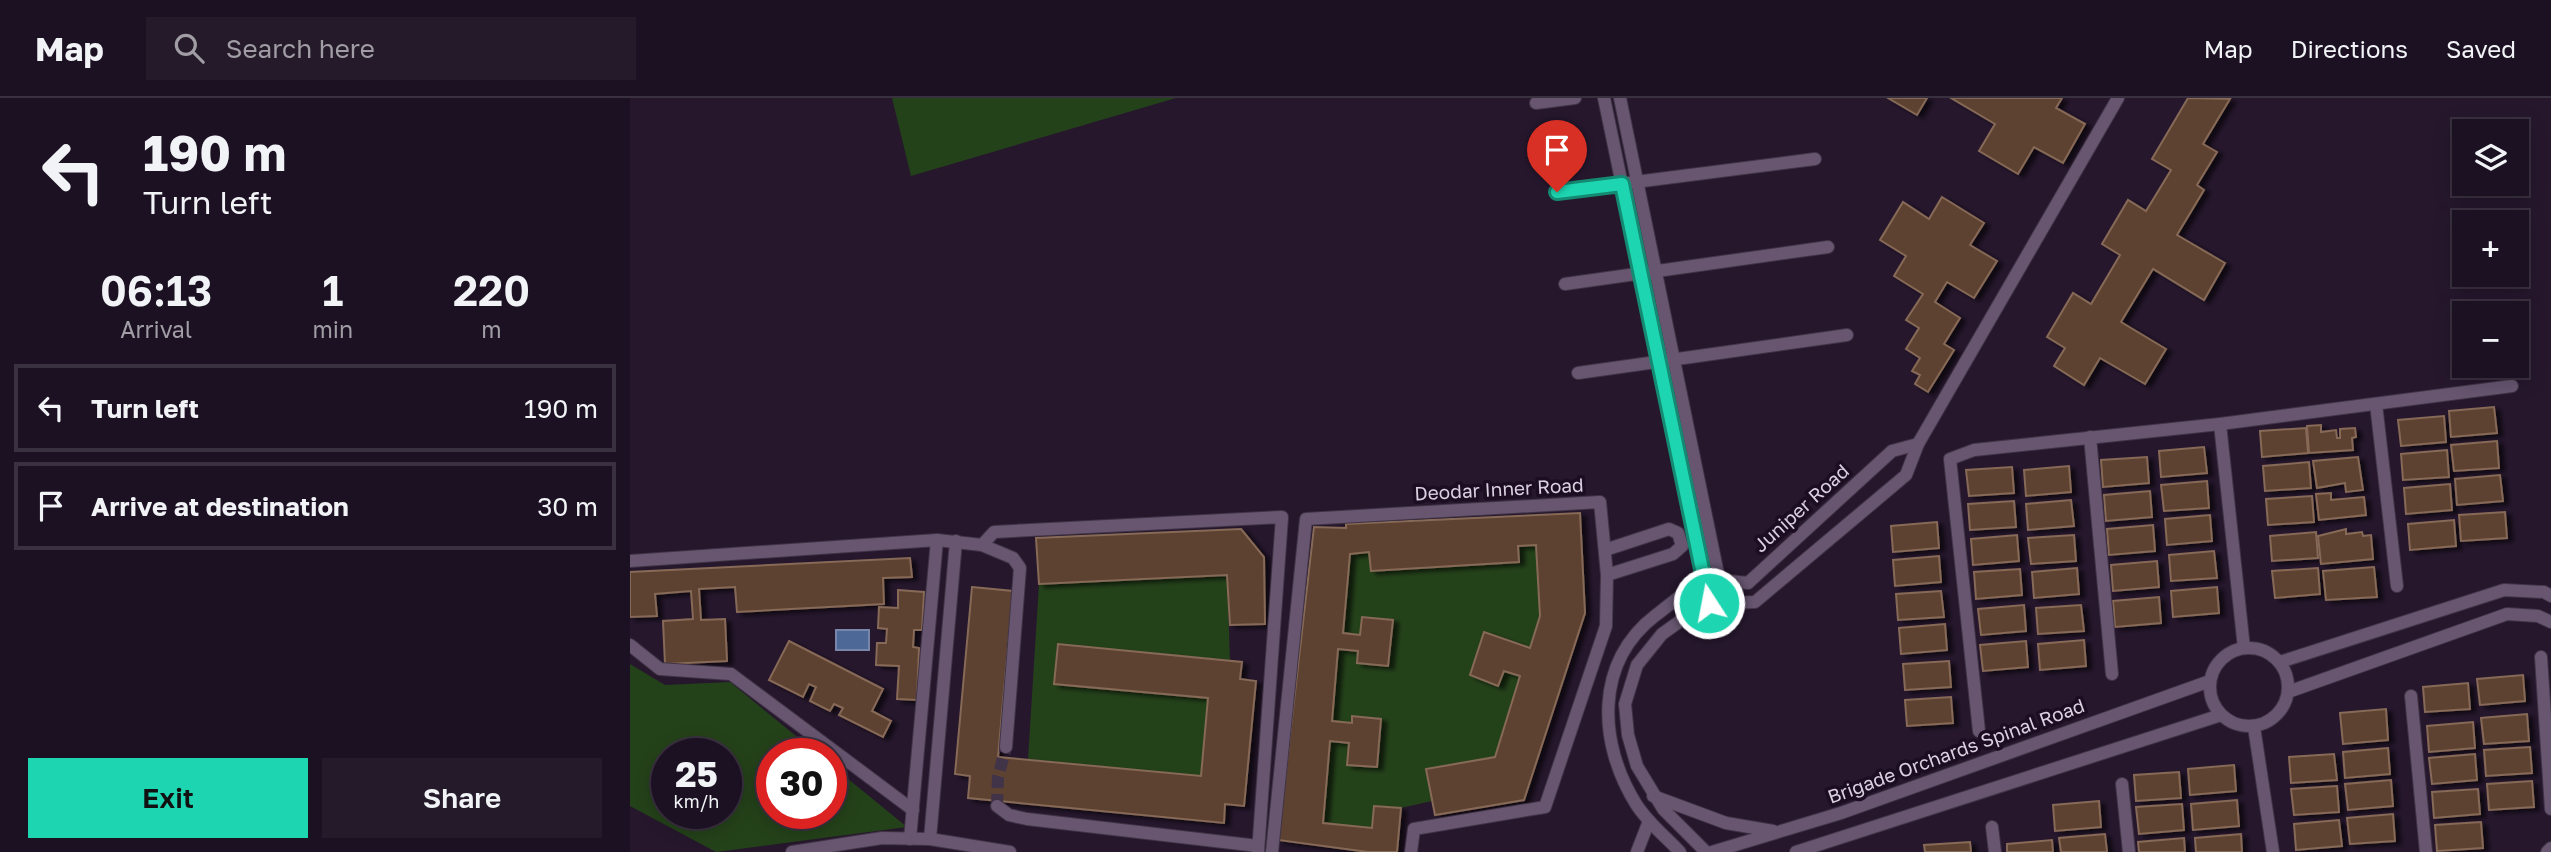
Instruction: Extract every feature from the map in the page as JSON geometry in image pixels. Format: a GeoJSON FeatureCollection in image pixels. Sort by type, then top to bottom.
{"type":"FeatureCollection","features":[{"type":"Feature","properties":{"kind":"street"},"geometry":{"type":"LineString","coordinates":[[1536,103],[1576,98]]}},
{"type":"Feature","properties":{"kind":"street"},"geometry":{"type":"LineString","coordinates":[[1604,98],[1709,603]]}},
{"type":"Feature","properties":{"kind":"street"},"geometry":{"type":"LineString","coordinates":[[1619,98],[1724,603]]}},
{"type":"Feature","properties":{"kind":"street"},"geometry":{"type":"LineString","coordinates":[[1706,852],[1653,796],[1637,766],[1628,735],[1627,691],[1637,665],[1653,643],[1674,625],[1709,603],[1755,602],[1906,475],[1919,444],[2118,98]]}},
{"type":"Feature","properties":{"kind":"street"},"geometry":{"type":"LineString","coordinates":[[1557,192],[1815,159]]}},
{"type":"Feature","properties":{"kind":"street"},"geometry":{"type":"LineString","coordinates":[[1565,284],[1828,247]]}},
{"type":"Feature","properties":{"kind":"street"},"geometry":{"type":"LineString","coordinates":[[1578,373],[1847,335]]}},
{"type":"Feature","properties":{"kind":"street"},"geometry":{"type":"LineString","coordinates":[[1979,731],[1950,459],[1974,450],[2220,424],[2512,386]]}},
{"type":"Feature","properties":{"kind":"street"},"geometry":{"type":"LineString","coordinates":[[2376,404],[2397,586]]}},
{"type":"Feature","properties":{"kind":"street"},"geometry":{"type":"LineString","coordinates":[[2220,424],[2244,648]]}},
{"type":"Feature","properties":{"kind":"street"},"geometry":{"type":"LineString","coordinates":[[2090,437],[2112,674]]}},
{"type":"Feature","properties":{"kind":"street","name":"Juniper Road"},"geometry":{"type":"LineString","coordinates":[[1704,581],[1748,583],[1892,452],[1919,444]]}},
{"type":"Feature","properties":{"kind":"street","name":"Deodar Inner Road"},"geometry":{"type":"LineString","coordinates":[[1272,852],[1306,519],[1600,502],[1607,575],[1606,626],[1545,807],[1415,829],[1411,852]]}},
{"type":"Feature","properties":{"kind":"street"},"geometry":{"type":"LineString","coordinates":[[982,545],[994,532],[1282,517],[1258,849],[1027,819],[1009,815],[997,806]]}},
{"type":"Feature","properties":{"kind":"street"},"geometry":{"type":"LineString","coordinates":[[1605,550],[1669,529],[1678,533],[1682,546],[1673,554],[1607,575]]}},
{"type":"Feature","properties":{"kind":"street"},"geometry":{"type":"LineString","coordinates":[[910,839],[937,540]]}},
{"type":"Feature","properties":{"kind":"street"},"geometry":{"type":"LineString","coordinates":[[630,561],[937,540],[982,545],[1013,558],[1020,568],[1006,747]]}},
{"type":"Feature","properties":{"kind":"street"},"geometry":{"type":"LineString","coordinates":[[930,839],[956,541]]}},
{"type":"Feature","properties":{"kind":"street"},"geometry":{"type":"LineString","coordinates":[[1680,852],[1649,821],[1628,790],[1614,756],[1607,721],[1609,687],[1621,657],[1639,631],[1704,581]]}},
{"type":"Feature","properties":{"kind":"street"},"geometry":{"type":"LineString","coordinates":[[2280,662],[2504,590],[2544,592],[2551,596]]}},
{"type":"Feature","properties":{"kind":"street"},"geometry":{"type":"LineString","coordinates":[[2288,692],[2507,614],[2538,616],[2551,622]]}},
{"type":"Feature","properties":{"kind":"street"},"geometry":{"type":"LineString","coordinates":[[630,645],[660,669],[731,674],[913,810]]}},
{"type":"Feature","properties":{"kind":"street"},"geometry":{"type":"LineString","coordinates":[[2244,648],[2257,648],[2280,662],[2286,671],[2288,692],[2277,715],[2254,727],[2242,726],[2221,715],[2214,705],[2210,681],[2221,659],[2244,648]]}},
{"type":"Feature","properties":{"kind":"street"},"geometry":{"type":"LineString","coordinates":[[2541,656],[2551,809]]}},
{"type":"Feature","properties":{"kind":"street","name":"Brigade Orchards Spinal Road"},"geometry":{"type":"LineString","coordinates":[[1712,852],[1841,813],[2210,681]]}},
{"type":"Feature","properties":{"kind":"street"},"geometry":{"type":"LineString","coordinates":[[2411,696],[2426,852]]}},
{"type":"Feature","properties":{"kind":"street"},"geometry":{"type":"LineString","coordinates":[[1796,852],[2221,715]]}},
{"type":"Feature","properties":{"kind":"street"},"geometry":{"type":"LineString","coordinates":[[2254,727],[2273,852]]}},
{"type":"Feature","properties":{"kind":"street"},"geometry":{"type":"LineString","coordinates":[[2122,784],[2129,852]]}},
{"type":"Feature","properties":{"kind":"street"},"geometry":{"type":"LineString","coordinates":[[1653,796],[1726,823],[1778,832]]}},
{"type":"Feature","properties":{"kind":"street"},"geometry":{"type":"LineString","coordinates":[[1637,852],[1649,821]]}},
{"type":"Feature","properties":{"kind":"street"},"geometry":{"type":"LineString","coordinates":[[1992,827],[1994,852]]}},
{"type":"Feature","properties":{"kind":"street"},"geometry":{"type":"LineString","coordinates":[[798,852],[882,838],[930,839],[1010,852]]}},
{"type":"Feature","properties":{"kind":"street"},"geometry":{"type":"LineString","coordinates":[[2547,852],[2551,848]]}},
{"type":"Feature","properties":{"kind":"green space"},"geometry":{"type":"Polygon","coordinates":[[[892,98],[1176,98],[911,176],[892,98]]]}},
{"type":"Feature","properties":{"kind":"green space"},"geometry":{"type":"Polygon","coordinates":[[[1536,545],[1540,616],[1530,648],[1484,632],[1470,675],[1498,686],[1504,671],[1520,676],[1495,757],[1427,769],[1432,801],[1401,808],[1374,806],[1372,828],[1323,823],[1330,741],[1349,743],[1348,765],[1377,767],[1381,719],[1353,716],[1352,723],[1332,721],[1338,649],[1358,651],[1357,663],[1388,666],[1392,620],[1362,617],[1360,635],[1343,633],[1350,554],[1369,552],[1371,570],[1519,561],[1518,546],[1536,545]]]}},
{"type":"Feature","properties":{"kind":"green space"},"geometry":{"type":"Polygon","coordinates":[[[1227,575],[1230,660],[1057,644],[1054,684],[1208,698],[1201,776],[1028,759],[1039,584],[1227,575]]]}},
{"type":"Feature","properties":{"kind":"green space"},"geometry":{"type":"Polygon","coordinates":[[[630,664],[665,685],[730,682],[798,738],[756,738],[756,829],[847,829],[847,778],[907,827],[716,852],[673,829],[742,829],[742,738],[651,738],[651,817],[630,806],[630,664]]]}},
{"type":"Feature","properties":{"kind":"water"},"geometry":{"type":"Polygon","coordinates":[[[836,630],[869,630],[869,650],[836,650],[836,630]]]}},
{"type":"Feature","properties":{"kind":"building"},"geometry":{"type":"Polygon","coordinates":[[[1888,98],[1927,98],[1917,115],[1888,98]]]}},
{"type":"Feature","properties":{"kind":"building"},"geometry":{"type":"Polygon","coordinates":[[[1951,98],[2062,98],[2056,108],[2085,124],[2063,163],[2034,147],[2018,174],[1979,151],[1995,124],[1951,98]]]}},
{"type":"Feature","properties":{"kind":"building"},"geometry":{"type":"Polygon","coordinates":[[[2188,98],[2230,99],[2203,144],[2217,152],[2197,185],[2204,190],[2177,235],[2225,263],[2204,300],[2153,269],[2121,322],[2166,349],[2145,384],[2100,358],[2084,385],[2054,366],[2065,348],[2047,337],[2073,293],[2091,304],[2120,255],[2102,244],[2128,200],[2146,211],[2171,170],[2152,159],[2188,98]]]}},
{"type":"Feature","properties":{"kind":"building"},"geometry":{"type":"Polygon","coordinates":[[[1942,197],[1984,223],[1970,245],[1997,261],[1974,298],[1947,282],[1935,302],[1960,318],[1944,344],[1954,350],[1928,392],[1915,384],[1920,375],[1912,371],[1920,358],[1906,349],[1919,328],[1906,320],[1923,294],[1894,276],[1906,256],[1880,240],[1903,202],[1929,219],[1942,197]]]}},
{"type":"Feature","properties":{"kind":"building"},"geometry":{"type":"Polygon","coordinates":[[[2494,407],[2497,433],[2451,437],[2449,411],[2494,407]]]}},
{"type":"Feature","properties":{"kind":"building"},"geometry":{"type":"Polygon","coordinates":[[[2444,416],[2446,442],[2401,446],[2398,420],[2444,416]]]}},
{"type":"Feature","properties":{"kind":"building"},"geometry":{"type":"Polygon","coordinates":[[[2321,425],[2321,432],[2336,430],[2337,438],[2340,438],[2340,429],[2355,428],[2353,450],[2309,453],[2307,426],[2321,425]]]}},
{"type":"Feature","properties":{"kind":"building"},"geometry":{"type":"Polygon","coordinates":[[[2306,428],[2308,453],[2262,457],[2260,431],[2306,428]]]}},
{"type":"Feature","properties":{"kind":"building"},"geometry":{"type":"Polygon","coordinates":[[[2497,441],[2499,468],[2454,471],[2451,445],[2497,441]]]}},
{"type":"Feature","properties":{"kind":"building"},"geometry":{"type":"Polygon","coordinates":[[[2204,447],[2207,473],[2161,477],[2159,451],[2204,447]]]}},
{"type":"Feature","properties":{"kind":"building"},"geometry":{"type":"Polygon","coordinates":[[[2447,450],[2449,477],[2403,480],[2401,454],[2447,450]]]}},
{"type":"Feature","properties":{"kind":"building"},"geometry":{"type":"Polygon","coordinates":[[[2147,457],[2149,483],[2103,487],[2101,460],[2147,457]]]}},
{"type":"Feature","properties":{"kind":"building"},"geometry":{"type":"Polygon","coordinates":[[[2358,457],[2363,490],[2346,492],[2345,483],[2317,488],[2313,461],[2358,457]]]}},
{"type":"Feature","properties":{"kind":"building"},"geometry":{"type":"Polygon","coordinates":[[[2309,462],[2311,488],[2265,491],[2263,466],[2309,462]]]}},
{"type":"Feature","properties":{"kind":"building"},"geometry":{"type":"Polygon","coordinates":[[[2069,466],[2071,492],[2026,496],[2024,470],[2069,466]]]}},
{"type":"Feature","properties":{"kind":"building"},"geometry":{"type":"Polygon","coordinates":[[[2012,467],[2014,493],[1969,496],[1966,470],[2012,467]]]}},
{"type":"Feature","properties":{"kind":"building"},"geometry":{"type":"Polygon","coordinates":[[[2500,475],[2503,501],[2457,505],[2455,479],[2500,475]]]}},
{"type":"Feature","properties":{"kind":"building"},"geometry":{"type":"Polygon","coordinates":[[[2207,481],[2209,508],[2164,511],[2161,485],[2207,481]]]}},
{"type":"Feature","properties":{"kind":"building"},"geometry":{"type":"Polygon","coordinates":[[[2450,484],[2452,510],[2406,514],[2404,488],[2450,484]]]}},
{"type":"Feature","properties":{"kind":"building"},"geometry":{"type":"Polygon","coordinates":[[[2150,491],[2152,517],[2106,521],[2104,495],[2150,491]]]}},
{"type":"Feature","properties":{"kind":"building"},"geometry":{"type":"Polygon","coordinates":[[[2331,493],[2331,500],[2364,497],[2366,515],[2319,520],[2316,494],[2331,493]]]}},
{"type":"Feature","properties":{"kind":"building"},"geometry":{"type":"Polygon","coordinates":[[[2312,496],[2314,522],[2268,525],[2266,499],[2312,496]]]}},
{"type":"Feature","properties":{"kind":"building"},"geometry":{"type":"Polygon","coordinates":[[[2071,500],[2074,526],[2028,530],[2026,504],[2071,500]]]}},
{"type":"Feature","properties":{"kind":"building"},"geometry":{"type":"Polygon","coordinates":[[[2014,501],[2016,527],[1970,530],[1968,504],[2014,501]]]}},
{"type":"Feature","properties":{"kind":"building"},"geometry":{"type":"Polygon","coordinates":[[[2505,512],[2507,538],[2461,541],[2459,515],[2505,512]]]}},
{"type":"Feature","properties":{"kind":"building"},"geometry":{"type":"Polygon","coordinates":[[[1580,513],[1585,613],[1524,800],[1435,815],[1426,769],[1495,757],[1520,676],[1504,671],[1498,686],[1470,675],[1484,632],[1530,648],[1540,616],[1536,545],[1518,546],[1519,562],[1371,571],[1369,552],[1350,554],[1343,633],[1360,635],[1362,617],[1393,620],[1388,666],[1357,663],[1358,651],[1338,649],[1332,721],[1352,723],[1352,716],[1381,719],[1377,767],[1347,765],[1349,743],[1330,741],[1323,823],[1372,828],[1374,806],[1401,808],[1397,852],[1368,852],[1278,840],[1314,527],[1346,528],[1346,524],[1580,513]]]}},
{"type":"Feature","properties":{"kind":"building"},"geometry":{"type":"Polygon","coordinates":[[[2210,515],[2212,541],[2167,545],[2165,519],[2210,515]]]}},
{"type":"Feature","properties":{"kind":"building"},"geometry":{"type":"Polygon","coordinates":[[[2454,520],[2456,546],[2410,550],[2408,524],[2454,520]]]}},
{"type":"Feature","properties":{"kind":"building"},"geometry":{"type":"Polygon","coordinates":[[[1937,522],[1939,548],[1893,552],[1891,526],[1937,522]]]}},
{"type":"Feature","properties":{"kind":"building"},"geometry":{"type":"Polygon","coordinates":[[[2153,525],[2155,551],[2109,555],[2107,529],[2153,525]]]}},
{"type":"Feature","properties":{"kind":"building"},"geometry":{"type":"Polygon","coordinates":[[[1241,529],[1264,557],[1265,624],[1230,625],[1227,575],[1039,584],[1036,538],[1241,529]]]}},
{"type":"Feature","properties":{"kind":"building"},"geometry":{"type":"Polygon","coordinates":[[[2346,529],[2346,534],[2362,532],[2363,536],[2371,535],[2373,559],[2321,564],[2318,536],[2346,529]]]}},
{"type":"Feature","properties":{"kind":"building"},"geometry":{"type":"Polygon","coordinates":[[[2316,532],[2318,558],[2272,561],[2270,536],[2316,532]]]}},
{"type":"Feature","properties":{"kind":"building"},"geometry":{"type":"Polygon","coordinates":[[[2017,535],[2019,561],[1973,565],[1971,539],[2017,535]]]}},
{"type":"Feature","properties":{"kind":"building"},"geometry":{"type":"Polygon","coordinates":[[[2074,535],[2076,561],[2031,564],[2028,538],[2074,535]]]}},
{"type":"Feature","properties":{"kind":"building"},"geometry":{"type":"Polygon","coordinates":[[[2214,551],[2217,578],[2171,581],[2169,555],[2214,551]]]}},
{"type":"Feature","properties":{"kind":"building"},"geometry":{"type":"Polygon","coordinates":[[[1939,556],[1941,582],[1895,586],[1893,560],[1939,556]]]}},
{"type":"Feature","properties":{"kind":"building"},"geometry":{"type":"Polygon","coordinates":[[[910,558],[912,577],[883,578],[884,604],[737,612],[735,587],[699,589],[701,620],[725,619],[727,661],[665,664],[663,621],[693,619],[691,591],[655,594],[657,616],[630,617],[630,572],[910,558]]]}},
{"type":"Feature","properties":{"kind":"building"},"geometry":{"type":"Polygon","coordinates":[[[2157,561],[2159,587],[2113,591],[2111,565],[2157,561]]]}},
{"type":"Feature","properties":{"kind":"building"},"geometry":{"type":"Polygon","coordinates":[[[2374,567],[2377,597],[2326,600],[2323,571],[2374,567]]]}},
{"type":"Feature","properties":{"kind":"building"},"geometry":{"type":"Polygon","coordinates":[[[2077,568],[2079,594],[2034,598],[2032,572],[2077,568]]]}},
{"type":"Feature","properties":{"kind":"building"},"geometry":{"type":"Polygon","coordinates":[[[2318,568],[2320,594],[2275,598],[2272,571],[2318,568]]]}},
{"type":"Feature","properties":{"kind":"building"},"geometry":{"type":"Polygon","coordinates":[[[2020,569],[2022,595],[1976,599],[1974,572],[2020,569]]]}},
{"type":"Feature","properties":{"kind":"building"},"geometry":{"type":"Polygon","coordinates":[[[972,587],[1013,591],[998,757],[1201,776],[1208,698],[1054,684],[1058,644],[1242,662],[1240,679],[1256,681],[1244,806],[1225,804],[1224,823],[968,798],[970,776],[955,774],[972,587]]]}},
{"type":"Feature","properties":{"kind":"building"},"geometry":{"type":"Polygon","coordinates":[[[2217,587],[2219,613],[2173,617],[2171,591],[2217,587]]]}},
{"type":"Feature","properties":{"kind":"building"},"geometry":{"type":"Polygon","coordinates":[[[898,590],[924,592],[922,630],[914,630],[913,647],[919,648],[917,700],[897,699],[899,666],[876,665],[877,643],[886,643],[887,629],[878,628],[879,607],[898,608],[898,590]]]}},
{"type":"Feature","properties":{"kind":"building"},"geometry":{"type":"Polygon","coordinates":[[[1941,591],[1944,617],[1898,620],[1896,594],[1941,591]]]}},
{"type":"Feature","properties":{"kind":"building"},"geometry":{"type":"Polygon","coordinates":[[[2159,597],[2161,623],[2115,627],[2113,601],[2159,597]]]}},
{"type":"Feature","properties":{"kind":"building"},"geometry":{"type":"Polygon","coordinates":[[[2024,605],[2026,631],[1981,635],[1978,609],[2024,605]]]}},
{"type":"Feature","properties":{"kind":"building"},"geometry":{"type":"Polygon","coordinates":[[[2081,605],[2084,631],[2038,634],[2036,608],[2081,605]]]}},
{"type":"Feature","properties":{"kind":"building"},"geometry":{"type":"Polygon","coordinates":[[[1945,624],[1947,650],[1901,654],[1899,628],[1945,624]]]}},
{"type":"Feature","properties":{"kind":"building"},"geometry":{"type":"Polygon","coordinates":[[[2084,640],[2086,666],[2040,670],[2038,644],[2084,640]]]}},
{"type":"Feature","properties":{"kind":"building"},"geometry":{"type":"Polygon","coordinates":[[[789,641],[883,689],[872,711],[891,721],[883,737],[839,715],[843,708],[834,704],[830,711],[810,701],[816,687],[809,684],[803,697],[769,680],[789,641]]]}},
{"type":"Feature","properties":{"kind":"building"},"geometry":{"type":"Polygon","coordinates":[[[2026,641],[2028,667],[1983,671],[1980,645],[2026,641]]]}},
{"type":"Feature","properties":{"kind":"building"},"geometry":{"type":"Polygon","coordinates":[[[1949,661],[1951,687],[1905,690],[1903,664],[1949,661]]]}},
{"type":"Feature","properties":{"kind":"building"},"geometry":{"type":"Polygon","coordinates":[[[2523,675],[2525,701],[2480,705],[2477,679],[2523,675]]]}},
{"type":"Feature","properties":{"kind":"building"},"geometry":{"type":"Polygon","coordinates":[[[2468,683],[2470,709],[2425,712],[2423,687],[2468,683]]]}},
{"type":"Feature","properties":{"kind":"building"},"geometry":{"type":"Polygon","coordinates":[[[1951,697],[1953,723],[1907,726],[1905,700],[1951,697]]]}},
{"type":"Feature","properties":{"kind":"building"},"geometry":{"type":"Polygon","coordinates":[[[2386,709],[2388,740],[2343,744],[2340,713],[2386,709]]]}},
{"type":"Feature","properties":{"kind":"building"},"geometry":{"type":"Polygon","coordinates":[[[2527,714],[2529,741],[2484,744],[2481,718],[2527,714]]]}},
{"type":"Feature","properties":{"kind":"building"},"geometry":{"type":"Polygon","coordinates":[[[2473,722],[2475,748],[2429,752],[2427,726],[2473,722]]]}},
{"type":"Feature","properties":{"kind":"building"},"geometry":{"type":"Polygon","coordinates":[[[2530,747],[2532,773],[2486,776],[2484,750],[2530,747]]]}},
{"type":"Feature","properties":{"kind":"building"},"geometry":{"type":"Polygon","coordinates":[[[2388,748],[2390,774],[2345,778],[2343,752],[2388,748]]]}},
{"type":"Feature","properties":{"kind":"building"},"geometry":{"type":"Polygon","coordinates":[[[2334,754],[2337,780],[2291,783],[2289,757],[2334,754]]]}},
{"type":"Feature","properties":{"kind":"building"},"geometry":{"type":"Polygon","coordinates":[[[2475,754],[2477,780],[2432,784],[2429,758],[2475,754]]]}},
{"type":"Feature","properties":{"kind":"building"},"geometry":{"type":"Polygon","coordinates":[[[2234,765],[2236,791],[2190,795],[2188,769],[2234,765]]]}},
{"type":"Feature","properties":{"kind":"building"},"geometry":{"type":"Polygon","coordinates":[[[2179,772],[2181,798],[2136,801],[2134,775],[2179,772]]]}},
{"type":"Feature","properties":{"kind":"building"},"geometry":{"type":"Polygon","coordinates":[[[2391,780],[2393,806],[2348,810],[2345,784],[2391,780]]]}},
{"type":"Feature","properties":{"kind":"building"},"geometry":{"type":"Polygon","coordinates":[[[2532,781],[2534,807],[2489,810],[2487,784],[2532,781]]]}},
{"type":"Feature","properties":{"kind":"building"},"geometry":{"type":"Polygon","coordinates":[[[2337,786],[2339,812],[2294,815],[2291,789],[2337,786]]]}},
{"type":"Feature","properties":{"kind":"building"},"geometry":{"type":"Polygon","coordinates":[[[2478,789],[2480,814],[2434,818],[2432,792],[2478,789]]]}},
{"type":"Feature","properties":{"kind":"building"},"geometry":{"type":"Polygon","coordinates":[[[2237,800],[2239,826],[2193,830],[2191,804],[2237,800]]]}},
{"type":"Feature","properties":{"kind":"building"},"geometry":{"type":"Polygon","coordinates":[[[2099,801],[2101,827],[2055,831],[2053,805],[2099,801]]]}},
{"type":"Feature","properties":{"kind":"building"},"geometry":{"type":"Polygon","coordinates":[[[2182,804],[2184,830],[2139,834],[2136,807],[2182,804]]]}},
{"type":"Feature","properties":{"kind":"building"},"geometry":{"type":"Polygon","coordinates":[[[2393,814],[2395,841],[2350,844],[2347,818],[2393,814]]]}},
{"type":"Feature","properties":{"kind":"building"},"geometry":{"type":"Polygon","coordinates":[[[2339,820],[2342,846],[2296,850],[2294,824],[2339,820]]]}},
{"type":"Feature","properties":{"kind":"building"},"geometry":{"type":"Polygon","coordinates":[[[2481,822],[2483,848],[2437,851],[2435,825],[2481,822]]]}},
{"type":"Feature","properties":{"kind":"building"},"geometry":{"type":"Polygon","coordinates":[[[2105,834],[2107,852],[2061,852],[2059,838],[2105,834]]]}},
{"type":"Feature","properties":{"kind":"building"},"geometry":{"type":"Polygon","coordinates":[[[2241,834],[2242,852],[2196,852],[2195,838],[2241,834]]]}},
{"type":"Feature","properties":{"kind":"building"},"geometry":{"type":"Polygon","coordinates":[[[2184,838],[2185,852],[2139,852],[2138,842],[2184,838]]]}},
{"type":"Feature","properties":{"kind":"building"},"geometry":{"type":"Polygon","coordinates":[[[2052,840],[2053,852],[2007,852],[2007,844],[2052,840]]]}},
{"type":"Feature","properties":{"kind":"building"},"geometry":{"type":"Polygon","coordinates":[[[1970,842],[1971,852],[1925,852],[1924,845],[1970,842]]]}},
{"type":"Feature","properties":{"kind":"tunnel"},"geometry":{"type":"LineString","coordinates":[[997,806],[998,777],[1006,747]]}},
{"type":"Feature","properties":{"kind":"route"},"geometry":{"type":"LineString","coordinates":[[1557,192],[1622,184],[1709,603]]}}]}
